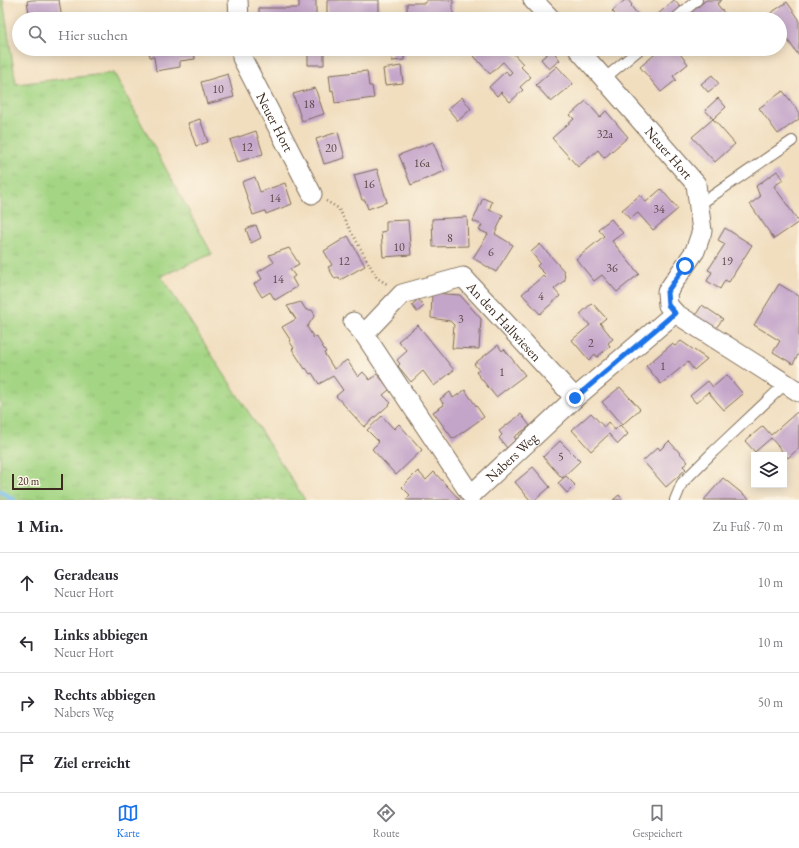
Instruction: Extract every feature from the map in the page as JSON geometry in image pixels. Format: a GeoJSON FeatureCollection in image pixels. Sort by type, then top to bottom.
{"type":"FeatureCollection","features":[{"type":"Feature","properties":{"kind":"street"},"geometry":{"type":"LineString","coordinates":[[238,0],[239,12]]}},
{"type":"Feature","properties":{"kind":"street"},"geometry":{"type":"LineString","coordinates":[[533,0],[544,12]]}},
{"type":"Feature","properties":{"kind":"street","name":"Neuer Hort"},"geometry":{"type":"LineString","coordinates":[[242,56],[312,194]]}},
{"type":"Feature","properties":{"kind":"street","name":"Neuer Hort"},"geometry":{"type":"LineString","coordinates":[[585,56],[696,184],[702,231],[694,251],[667,292],[668,305],[675,313]]}},
{"type":"Feature","properties":{"kind":"street","name":"An den Hallwiesen"},"geometry":{"type":"LineString","coordinates":[[402,294],[463,278],[575,398]]}},
{"type":"Feature","properties":{"kind":"street","name":"Nabers Weg"},"geometry":{"type":"LineString","coordinates":[[402,294],[359,328],[471,495],[575,398],[675,313]]}},
{"type":"Feature","properties":{"kind":"street"},"geometry":{"type":"LineString","coordinates":[[675,313],[792,388]]}},
{"type":"Feature","properties":{"kind":"lane"},"geometry":{"type":"LineString","coordinates":[[683,12],[698,0]]}},
{"type":"Feature","properties":{"kind":"lane"},"geometry":{"type":"LineString","coordinates":[[605,78],[632,56]]}},
{"type":"Feature","properties":{"kind":"lane"},"geometry":{"type":"LineString","coordinates":[[699,205],[792,141]]}},
{"type":"Feature","properties":{"kind":"lane"},"geometry":{"type":"LineString","coordinates":[[675,500],[682,483],[714,451],[792,388]]}},
{"type":"Feature","properties":{"kind":"path"},"geometry":{"type":"LineString","coordinates":[[312,194],[338,208],[377,278],[402,294]]}},
{"type":"Feature","properties":{"kind":"green space"},"geometry":{"type":"Polygon","coordinates":[[[0,0],[3,0],[16,84],[114,73],[212,254],[161,276],[305,500],[0,500],[0,0]]]}},
{"type":"Feature","properties":{"kind":"building"},"geometry":{"type":"Polygon","coordinates":[[[59,0],[61,12],[29,12],[27,1],[59,0]]]}},
{"type":"Feature","properties":{"kind":"building"},"geometry":{"type":"Polygon","coordinates":[[[299,0],[316,0],[316,12],[259,12],[259,8],[299,8],[299,0]]]}},
{"type":"Feature","properties":{"kind":"building"},"geometry":{"type":"Polygon","coordinates":[[[327,0],[379,0],[379,12],[327,12],[327,0]]]}},
{"type":"Feature","properties":{"kind":"building"},"geometry":{"type":"Polygon","coordinates":[[[426,0],[453,0],[453,12],[407,12],[407,3],[426,3],[426,0]]]}},
{"type":"Feature","properties":{"kind":"building"},"geometry":{"type":"Polygon","coordinates":[[[625,0],[628,0],[636,12],[613,12],[612,11],[625,0]]]}},
{"type":"Feature","properties":{"kind":"building"},"geometry":{"type":"Polygon","coordinates":[[[674,0],[682,9],[678,12],[660,12],[674,0]]]}},
{"type":"Feature","properties":{"kind":"building"},"geometry":{"type":"Polygon","coordinates":[[[706,0],[722,0],[717,4],[723,12],[691,12],[706,0]]]}},
{"type":"Feature","properties":{"kind":"building"},"geometry":{"type":"Polygon","coordinates":[[[787,2],[799,19],[799,56],[787,39],[787,12],[772,12],[787,2]]]}},
{"type":"Feature","properties":{"kind":"building"},"geometry":{"type":"Polygon","coordinates":[[[195,56],[195,59],[180,61],[180,67],[156,71],[154,57],[150,57],[195,56]]]}},
{"type":"Feature","properties":{"kind":"building"},"geometry":{"type":"Polygon","coordinates":[[[308,56],[324,56],[324,65],[308,65],[308,56]]]}},
{"type":"Feature","properties":{"kind":"building"},"geometry":{"type":"Polygon","coordinates":[[[392,56],[404,56],[404,60],[392,61],[392,56]]]}},
{"type":"Feature","properties":{"kind":"building"},"geometry":{"type":"Polygon","coordinates":[[[474,56],[516,56],[523,64],[520,66],[531,77],[520,87],[523,90],[510,102],[501,92],[497,96],[489,87],[506,71],[509,75],[512,72],[503,62],[490,74],[474,56]]]}},
{"type":"Feature","properties":{"kind":"building"},"geometry":{"type":"Polygon","coordinates":[[[545,56],[557,56],[560,60],[549,69],[541,59],[545,56]]]}},
{"type":"Feature","properties":{"kind":"building"},"geometry":{"type":"Polygon","coordinates":[[[653,56],[682,56],[688,64],[673,76],[676,80],[661,92],[640,67],[653,56]]]}},
{"type":"Feature","properties":{"kind":"building"},"geometry":{"type":"Polygon","coordinates":[[[401,66],[403,83],[385,85],[383,69],[401,66]]]}},
{"type":"Feature","properties":{"kind":"building"},"geometry":{"type":"Polygon","coordinates":[[[557,66],[573,84],[551,102],[536,85],[557,66]]]}},
{"type":"Feature","properties":{"kind":"building"},"geometry":{"type":"Polygon","coordinates":[[[367,71],[369,86],[372,86],[374,98],[335,103],[333,90],[331,91],[329,75],[367,71]]]}},
{"type":"Feature","properties":{"kind":"building"},"geometry":{"type":"Polygon","coordinates":[[[228,74],[234,97],[207,104],[201,82],[228,74]]]}},
{"type":"Feature","properties":{"kind":"building"},"geometry":{"type":"Polygon","coordinates":[[[712,75],[719,84],[708,92],[701,84],[712,75]]]}},
{"type":"Feature","properties":{"kind":"building"},"geometry":{"type":"Polygon","coordinates":[[[315,88],[324,114],[302,121],[293,94],[315,88]]]}},
{"type":"Feature","properties":{"kind":"building"},"geometry":{"type":"Polygon","coordinates":[[[783,91],[799,112],[799,119],[778,134],[759,108],[783,91]]]}},
{"type":"Feature","properties":{"kind":"building"},"geometry":{"type":"Polygon","coordinates":[[[462,97],[471,109],[458,121],[448,109],[462,97]]]}},
{"type":"Feature","properties":{"kind":"building"},"geometry":{"type":"Polygon","coordinates":[[[718,98],[726,107],[713,119],[705,110],[718,98]]]}},
{"type":"Feature","properties":{"kind":"building"},"geometry":{"type":"Polygon","coordinates":[[[586,101],[600,117],[606,111],[628,137],[604,158],[598,150],[578,167],[552,138],[574,119],[570,115],[586,101]]]}},
{"type":"Feature","properties":{"kind":"building"},"geometry":{"type":"Polygon","coordinates":[[[200,119],[208,142],[196,146],[188,123],[200,119]]]}},
{"type":"Feature","properties":{"kind":"building"},"geometry":{"type":"Polygon","coordinates":[[[713,119],[735,144],[715,162],[692,137],[713,119]]]}},
{"type":"Feature","properties":{"kind":"building"},"geometry":{"type":"Polygon","coordinates":[[[256,131],[263,154],[238,162],[230,140],[256,131]]]}},
{"type":"Feature","properties":{"kind":"building"},"geometry":{"type":"Polygon","coordinates":[[[338,132],[345,158],[324,164],[316,139],[338,132]]]}},
{"type":"Feature","properties":{"kind":"building"},"geometry":{"type":"Polygon","coordinates":[[[433,142],[445,171],[411,185],[399,155],[433,142]]]}},
{"type":"Feature","properties":{"kind":"building"},"geometry":{"type":"Polygon","coordinates":[[[377,169],[387,202],[368,209],[365,200],[362,200],[354,175],[377,169]]]}},
{"type":"Feature","properties":{"kind":"building"},"geometry":{"type":"Polygon","coordinates":[[[777,171],[783,180],[774,186],[799,222],[774,239],[750,204],[760,197],[756,186],[777,171]]]}},
{"type":"Feature","properties":{"kind":"building"},"geometry":{"type":"Polygon","coordinates":[[[255,177],[260,192],[285,183],[292,204],[266,214],[265,211],[253,215],[242,182],[255,177]]]}},
{"type":"Feature","properties":{"kind":"building"},"geometry":{"type":"Polygon","coordinates":[[[661,189],[678,209],[653,230],[638,213],[630,219],[622,210],[640,195],[646,202],[661,189]]]}},
{"type":"Feature","properties":{"kind":"building"},"geometry":{"type":"Polygon","coordinates":[[[483,198],[492,202],[489,210],[503,215],[495,234],[513,245],[496,272],[473,258],[488,234],[479,230],[482,225],[473,221],[483,198]]]}},
{"type":"Feature","properties":{"kind":"building"},"geometry":{"type":"Polygon","coordinates":[[[467,217],[468,246],[433,247],[432,219],[467,217]]]}},
{"type":"Feature","properties":{"kind":"building"},"geometry":{"type":"Polygon","coordinates":[[[611,219],[623,233],[612,241],[639,274],[617,292],[602,275],[594,281],[576,259],[604,236],[598,229],[611,219]]]}},
{"type":"Feature","properties":{"kind":"building"},"geometry":{"type":"Polygon","coordinates":[[[408,220],[411,255],[383,257],[381,232],[386,231],[386,221],[408,220]]]}},
{"type":"Feature","properties":{"kind":"building"},"geometry":{"type":"Polygon","coordinates":[[[256,225],[261,238],[251,243],[246,229],[256,225]]]}},
{"type":"Feature","properties":{"kind":"building"},"geometry":{"type":"Polygon","coordinates":[[[725,228],[752,245],[729,282],[725,280],[720,289],[707,281],[712,272],[708,270],[725,244],[718,240],[725,228]]]}},
{"type":"Feature","properties":{"kind":"building"},"geometry":{"type":"Polygon","coordinates":[[[348,236],[365,266],[340,280],[339,277],[335,279],[328,267],[332,265],[324,251],[348,236]]]}},
{"type":"Feature","properties":{"kind":"building"},"geometry":{"type":"Polygon","coordinates":[[[540,244],[564,271],[565,280],[554,289],[560,296],[540,314],[522,294],[543,276],[545,278],[547,276],[537,266],[540,263],[531,252],[540,244]]]}},
{"type":"Feature","properties":{"kind":"building"},"geometry":{"type":"Polygon","coordinates":[[[289,248],[299,264],[290,269],[295,276],[292,278],[297,287],[275,300],[270,292],[262,297],[254,284],[262,279],[258,272],[274,262],[269,255],[289,248]]]}},
{"type":"Feature","properties":{"kind":"building"},"geometry":{"type":"Polygon","coordinates":[[[779,284],[799,296],[799,353],[793,364],[773,352],[780,341],[754,325],[779,284]]]}},
{"type":"Feature","properties":{"kind":"building"},"geometry":{"type":"Polygon","coordinates":[[[432,293],[460,295],[481,319],[479,349],[452,348],[454,325],[450,321],[431,318],[432,293]]]}},
{"type":"Feature","properties":{"kind":"building"},"geometry":{"type":"Polygon","coordinates":[[[418,299],[424,306],[417,312],[412,305],[418,299]]]}},
{"type":"Feature","properties":{"kind":"building"},"geometry":{"type":"Polygon","coordinates":[[[301,302],[306,310],[312,310],[315,315],[307,327],[314,338],[316,336],[334,369],[347,360],[358,377],[363,372],[370,380],[377,374],[390,389],[383,395],[391,403],[364,427],[336,396],[343,390],[333,376],[319,384],[312,373],[310,374],[306,368],[305,369],[292,349],[294,348],[290,342],[291,341],[282,327],[296,319],[287,306],[301,302]]]}},
{"type":"Feature","properties":{"kind":"building"},"geometry":{"type":"Polygon","coordinates":[[[592,303],[606,318],[600,323],[613,339],[608,343],[610,346],[597,357],[595,354],[589,360],[572,340],[590,325],[580,314],[592,303]]]}},
{"type":"Feature","properties":{"kind":"building"},"geometry":{"type":"Polygon","coordinates":[[[702,305],[723,319],[715,329],[695,316],[702,305]]]}},
{"type":"Feature","properties":{"kind":"building"},"geometry":{"type":"Polygon","coordinates":[[[418,325],[454,370],[434,386],[423,371],[411,382],[398,366],[400,364],[397,360],[407,351],[398,341],[418,325]]]}},
{"type":"Feature","properties":{"kind":"building"},"geometry":{"type":"Polygon","coordinates":[[[681,341],[707,359],[694,370],[688,362],[661,384],[646,366],[672,344],[675,346],[681,341]]]}},
{"type":"Feature","properties":{"kind":"building"},"geometry":{"type":"Polygon","coordinates":[[[498,345],[502,351],[504,349],[525,375],[496,397],[476,372],[479,370],[474,364],[498,345]]]}},
{"type":"Feature","properties":{"kind":"building"},"geometry":{"type":"Polygon","coordinates":[[[727,375],[743,394],[724,410],[708,392],[696,403],[690,396],[708,381],[713,387],[727,375]]]}},
{"type":"Feature","properties":{"kind":"building"},"geometry":{"type":"Polygon","coordinates":[[[620,387],[640,409],[622,425],[602,402],[620,387]]]}},
{"type":"Feature","properties":{"kind":"building"},"geometry":{"type":"Polygon","coordinates":[[[465,390],[484,417],[453,439],[433,412],[444,405],[440,399],[450,392],[453,398],[465,390]]]}},
{"type":"Feature","properties":{"kind":"building"},"geometry":{"type":"Polygon","coordinates":[[[797,412],[799,415],[799,448],[788,458],[787,452],[783,452],[771,438],[755,452],[745,441],[763,426],[771,435],[797,412]]]}},
{"type":"Feature","properties":{"kind":"building"},"geometry":{"type":"Polygon","coordinates":[[[591,413],[604,427],[608,422],[615,430],[620,425],[628,434],[618,444],[609,434],[591,451],[572,430],[591,413]]]}},
{"type":"Feature","properties":{"kind":"building"},"geometry":{"type":"Polygon","coordinates":[[[521,414],[530,426],[514,437],[517,440],[507,448],[499,438],[502,435],[499,431],[521,414]]]}},
{"type":"Feature","properties":{"kind":"building"},"geometry":{"type":"Polygon","coordinates":[[[382,416],[394,429],[399,424],[422,450],[396,475],[372,449],[379,442],[367,430],[382,416]]]}},
{"type":"Feature","properties":{"kind":"building"},"geometry":{"type":"Polygon","coordinates":[[[560,441],[580,461],[562,478],[543,457],[560,441]]]}},
{"type":"Feature","properties":{"kind":"building"},"geometry":{"type":"Polygon","coordinates":[[[669,441],[688,462],[683,466],[686,469],[666,487],[643,461],[658,447],[660,450],[669,441]]]}},
{"type":"Feature","properties":{"kind":"building"},"geometry":{"type":"Polygon","coordinates":[[[533,467],[550,487],[535,500],[530,500],[515,482],[533,467]]]}},
{"type":"Feature","properties":{"kind":"building"},"geometry":{"type":"Polygon","coordinates":[[[418,471],[426,480],[434,472],[460,500],[407,500],[406,499],[410,495],[402,487],[418,471]]]}},
{"type":"Feature","properties":{"kind":"building"},"geometry":{"type":"Polygon","coordinates":[[[566,476],[575,485],[567,493],[558,483],[566,476]]]}},
{"type":"Feature","properties":{"kind":"building"},"geometry":{"type":"Polygon","coordinates":[[[723,478],[749,499],[704,500],[723,478]]]}},
{"type":"Feature","properties":{"kind":"building"},"geometry":{"type":"Polygon","coordinates":[[[619,495],[623,500],[613,500],[619,495]]]}},
{"type":"Feature","properties":{"kind":"waterway"},"geometry":{"type":"LineString","coordinates":[[0,491],[14,500]]}},
{"type":"Feature","properties":{"kind":"route"},"geometry":{"type":"LineString","coordinates":[[575,398],[675,313],[668,305],[667,292],[685,266]]}}]}
